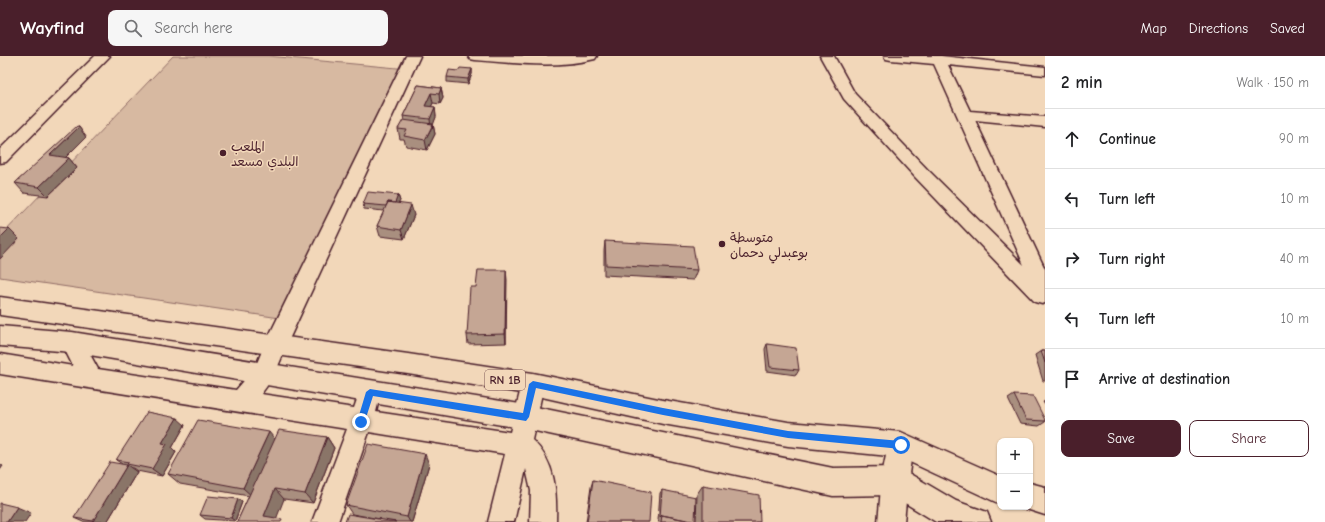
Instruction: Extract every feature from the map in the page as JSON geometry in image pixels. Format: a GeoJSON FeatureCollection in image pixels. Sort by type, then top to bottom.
{"type":"FeatureCollection","features":[{"type":"Feature","properties":{"kind":"main road","name":"RN 1B"},"geometry":{"type":"LineString","coordinates":[[0,306],[408,364],[533,384],[663,412],[788,434],[901,445],[997,489]]}},
{"type":"Feature","properties":{"kind":"main road"},"geometry":{"type":"LineString","coordinates":[[0,336],[72,342],[526,417],[833,482],[895,481],[950,514],[977,522]]}},
{"type":"Feature","properties":{"kind":"main road"},"geometry":{"type":"LineString","coordinates":[[1033,498],[1045,501]]}},
{"type":"Feature","properties":{"kind":"street"},"geometry":{"type":"LineString","coordinates":[[0,158],[103,56]]}},
{"type":"Feature","properties":{"kind":"street"},"geometry":{"type":"LineString","coordinates":[[240,402],[264,374],[275,346],[413,56]]}},
{"type":"Feature","properties":{"kind":"street"},"geometry":{"type":"LineString","coordinates":[[475,56],[560,60],[582,59],[590,56]]}},
{"type":"Feature","properties":{"kind":"street"},"geometry":{"type":"LineString","coordinates":[[827,56],[849,96],[921,173],[1045,299]]}},
{"type":"Feature","properties":{"kind":"street"},"geometry":{"type":"LineString","coordinates":[[891,56],[1045,71]]}},
{"type":"Feature","properties":{"kind":"street"},"geometry":{"type":"LineString","coordinates":[[938,60],[965,115],[1045,290]]}},
{"type":"Feature","properties":{"kind":"street"},"geometry":{"type":"LineString","coordinates":[[965,115],[1044,123]]}},
{"type":"Feature","properties":{"kind":"street"},"geometry":{"type":"LineString","coordinates":[[72,342],[90,378]]}},
{"type":"Feature","properties":{"kind":"street"},"geometry":{"type":"LineString","coordinates":[[0,364],[361,422],[520,445],[535,460],[542,477],[544,496],[543,522]]}},
{"type":"Feature","properties":{"kind":"street"},"geometry":{"type":"LineString","coordinates":[[501,522],[533,384]]}},
{"type":"Feature","properties":{"kind":"street"},"geometry":{"type":"LineString","coordinates":[[325,522],[361,422],[370,392]]}},
{"type":"Feature","properties":{"kind":"street"},"geometry":{"type":"LineString","coordinates":[[891,522],[895,481],[901,445]]}},
{"type":"Feature","properties":{"kind":"shaded area","name":"الملعب البلدي مسعد"},"geometry":{"type":"Polygon","coordinates":[[[173,56],[268,56],[408,69],[280,318],[0,277],[0,237],[173,56]]]}},
{"type":"Feature","properties":{"kind":"building"},"geometry":{"type":"Polygon","coordinates":[[[460,68],[472,69],[468,79],[447,77],[449,70],[458,71],[460,68]]]}},
{"type":"Feature","properties":{"kind":"building"},"geometry":{"type":"Polygon","coordinates":[[[418,85],[441,88],[439,94],[431,93],[425,106],[435,107],[430,119],[403,116],[418,85]]]}},
{"type":"Feature","properties":{"kind":"building"},"geometry":{"type":"Polygon","coordinates":[[[403,120],[433,124],[425,140],[404,136],[407,130],[398,129],[403,120]]]}},
{"type":"Feature","properties":{"kind":"building"},"geometry":{"type":"Polygon","coordinates":[[[77,126],[79,127],[50,155],[69,158],[39,187],[15,183],[77,126]]]}},
{"type":"Feature","properties":{"kind":"building"},"geometry":{"type":"Polygon","coordinates":[[[368,192],[398,195],[395,203],[388,202],[386,206],[363,204],[368,192]]]}},
{"type":"Feature","properties":{"kind":"building"},"geometry":{"type":"Polygon","coordinates":[[[388,202],[411,205],[401,230],[377,226],[388,202]]]}},
{"type":"Feature","properties":{"kind":"building"},"geometry":{"type":"Polygon","coordinates":[[[0,228],[9,229],[0,238],[0,228]]]}},
{"type":"Feature","properties":{"kind":"building"},"geometry":{"type":"Polygon","coordinates":[[[605,241],[693,246],[697,270],[606,265],[605,241]]]}},
{"type":"Feature","properties":{"kind":"building"},"geometry":{"type":"Polygon","coordinates":[[[478,270],[506,270],[505,334],[467,335],[470,287],[476,287],[478,270]]]}},
{"type":"Feature","properties":{"kind":"building"},"geometry":{"type":"Polygon","coordinates":[[[767,344],[796,348],[799,370],[770,367],[767,344]]]}},
{"type":"Feature","properties":{"kind":"building"},"geometry":{"type":"Polygon","coordinates":[[[1041,351],[1045,351],[1045,363],[1041,351]]]}},
{"type":"Feature","properties":{"kind":"building"},"geometry":{"type":"Polygon","coordinates":[[[1014,395],[1033,396],[1045,421],[1026,420],[1014,395]]]}},
{"type":"Feature","properties":{"kind":"building"},"geometry":{"type":"Polygon","coordinates":[[[147,412],[177,418],[162,443],[167,444],[152,469],[127,464],[129,462],[116,460],[147,412]]]}},
{"type":"Feature","properties":{"kind":"building"},"geometry":{"type":"Polygon","coordinates":[[[198,420],[269,432],[243,488],[168,474],[198,420]]]}},
{"type":"Feature","properties":{"kind":"building"},"geometry":{"type":"Polygon","coordinates":[[[279,430],[327,437],[305,494],[275,489],[264,516],[282,519],[281,522],[237,522],[279,430]]]}},
{"type":"Feature","properties":{"kind":"building"},"geometry":{"type":"Polygon","coordinates":[[[368,444],[425,454],[407,517],[346,505],[368,444]]]}},
{"type":"Feature","properties":{"kind":"building"},"geometry":{"type":"Polygon","coordinates":[[[110,462],[127,465],[93,521],[74,518],[110,462]]]}},
{"type":"Feature","properties":{"kind":"building"},"geometry":{"type":"Polygon","coordinates":[[[593,480],[651,492],[649,522],[587,522],[593,480]]]}},
{"type":"Feature","properties":{"kind":"building"},"geometry":{"type":"Polygon","coordinates":[[[703,485],[759,495],[760,522],[703,522],[703,485]]]}},
{"type":"Feature","properties":{"kind":"building"},"geometry":{"type":"Polygon","coordinates":[[[662,490],[696,497],[695,522],[662,515],[660,517],[662,490]]]}},
{"type":"Feature","properties":{"kind":"building"},"geometry":{"type":"Polygon","coordinates":[[[208,496],[238,499],[231,518],[200,515],[208,496]]]}},
{"type":"Feature","properties":{"kind":"building"},"geometry":{"type":"Polygon","coordinates":[[[0,503],[17,507],[7,522],[0,522],[0,503]]]}},
{"type":"Feature","properties":{"kind":"building"},"geometry":{"type":"Polygon","coordinates":[[[348,514],[396,522],[345,522],[348,514]]]}},
{"type":"Feature","properties":{"kind":"building"},"geometry":{"type":"Polygon","coordinates":[[[662,515],[697,522],[661,522],[662,515]]]}},
{"type":"Feature","properties":{"kind":"place","name":"الملعب البلدي مسعد"},"geometry":{"type":"Point","coordinates":[223,153]}},
{"type":"Feature","properties":{"kind":"place","name":"متوسطة بوعبدلي دحمان"},"geometry":{"type":"Point","coordinates":[722,244]}},
{"type":"Feature","properties":{"kind":"route"},"geometry":{"type":"LineString","coordinates":[[361,422],[370,392],[526,417],[533,384],[663,412],[788,434],[901,445]]}}]}
